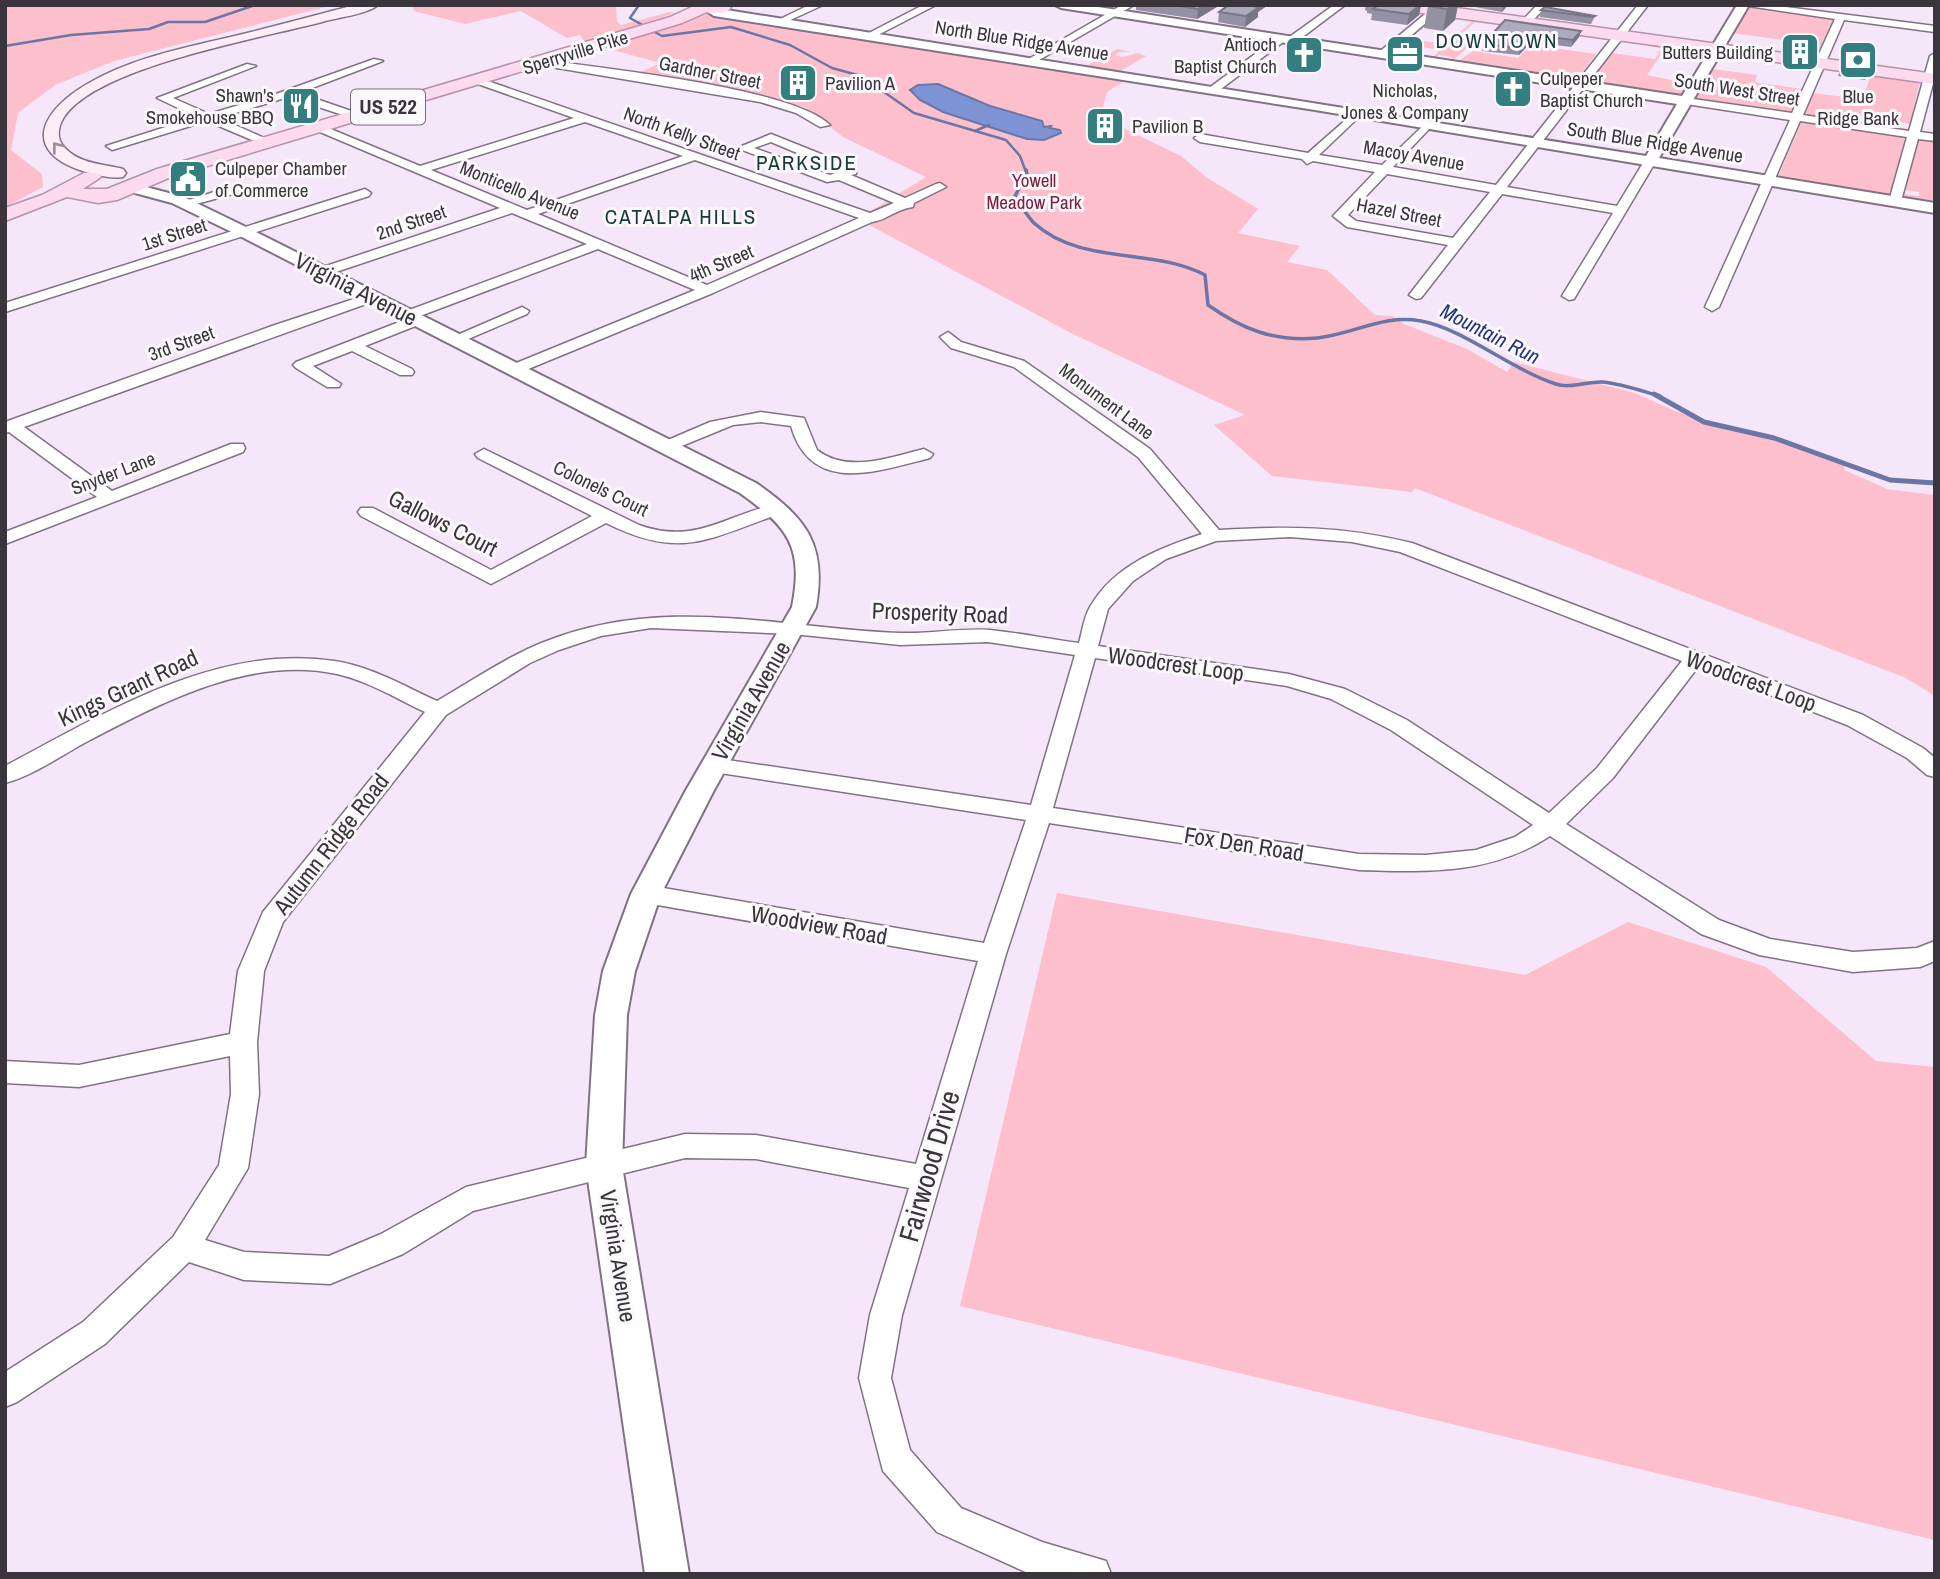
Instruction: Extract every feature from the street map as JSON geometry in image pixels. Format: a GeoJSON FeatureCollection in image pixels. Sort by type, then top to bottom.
{"type":"FeatureCollection","features":[{"type":"Feature","properties":{"kind":"main road"},"geometry":{"type":"LineString","coordinates":[[41,111],[80,84],[137,61],[351,5]]}},
{"type":"Feature","properties":{"kind":"main road"},"geometry":{"type":"LineString","coordinates":[[145,186],[79,166],[67,159],[50,139],[50,129],[55,118],[76,97],[104,81],[149,63],[372,5]]}},
{"type":"Feature","properties":{"kind":"main road"},"geometry":{"type":"LineString","coordinates":[[1400,5],[1439,8],[1525,23],[1931,79]]}},
{"type":"Feature","properties":{"kind":"main road","name":"Sperryville Pike"},"geometry":{"type":"LineString","coordinates":[[145,186],[265,142],[512,71],[716,8]]}},
{"type":"Feature","properties":{"kind":"main road","name":"Sperryville Pike"},"geometry":{"type":"LineString","coordinates":[[512,71],[543,64],[638,32]]}},
{"type":"Feature","properties":{"kind":"main road"},"geometry":{"type":"LineString","coordinates":[[48,163],[68,174],[74,185],[74,193],[106,195]]}},
{"type":"Feature","properties":{"kind":"main road","name":"US 522"},"geometry":{"type":"LineString","coordinates":[[5,217],[42,202],[88,178],[145,186]]}},
{"type":"Feature","properties":{"kind":"main road","name":"US 522"},"geometry":{"type":"LineString","coordinates":[[5,217],[61,202],[145,186]]}},
{"type":"Feature","properties":{"kind":"street"},"geometry":{"type":"LineString","coordinates":[[781,21],[818,5]]}},
{"type":"Feature","properties":{"kind":"street"},"geometry":{"type":"LineString","coordinates":[[870,35],[931,5]]}},
{"type":"Feature","properties":{"kind":"street","name":"South West Street"},"geometry":{"type":"LineString","coordinates":[[1061,5],[1935,138]]}},
{"type":"Feature","properties":{"kind":"street"},"geometry":{"type":"LineString","coordinates":[[1030,61],[1129,5]]}},
{"type":"Feature","properties":{"kind":"street"},"geometry":{"type":"LineString","coordinates":[[1213,90],[1340,5]]}},
{"type":"Feature","properties":{"kind":"street"},"geometry":{"type":"LineString","coordinates":[[1525,23],[1543,5]]}},
{"type":"Feature","properties":{"kind":"street"},"geometry":{"type":"LineString","coordinates":[[1416,295],[1643,5]]}},
{"type":"Feature","properties":{"kind":"street"},"geometry":{"type":"LineString","coordinates":[[1569,296],[1744,5],[1935,29]]}},
{"type":"Feature","properties":{"kind":"street","name":"North Blue Ridge Avenue"},"geometry":{"type":"LineString","coordinates":[[716,8],[750,16],[1121,76]]}},
{"type":"Feature","properties":{"kind":"street"},"geometry":{"type":"LineString","coordinates":[[1382,55],[1439,8]]}},
{"type":"Feature","properties":{"kind":"street"},"geometry":{"type":"LineString","coordinates":[[1712,307],[1841,17]]}},
{"type":"Feature","properties":{"kind":"street"},"geometry":{"type":"LineString","coordinates":[[1200,26],[1213,18]]}},
{"type":"Feature","properties":{"kind":"street"},"geometry":{"type":"LineString","coordinates":[[1895,201],[1912,135],[1931,79],[1935,56]]}},
{"type":"Feature","properties":{"kind":"street"},"geometry":{"type":"LineString","coordinates":[[112,146],[210,119],[377,61]]}},
{"type":"Feature","properties":{"kind":"street","name":"Gardner Street"},"geometry":{"type":"LineString","coordinates":[[543,64],[643,77],[764,100],[803,111],[824,125]]}},
{"type":"Feature","properties":{"kind":"street"},"geometry":{"type":"LineString","coordinates":[[251,66],[163,98],[265,142]]}},
{"type":"Feature","properties":{"kind":"street","name":"South Blue Ridge Avenue"},"geometry":{"type":"LineString","coordinates":[[1121,76],[1935,208]]}},
{"type":"Feature","properties":{"kind":"street","name":"North Kelly Street"},"geometry":{"type":"LineString","coordinates":[[478,81],[874,219]]}},
{"type":"Feature","properties":{"kind":"street"},"geometry":{"type":"LineString","coordinates":[[288,93],[356,116]]}},
{"type":"Feature","properties":{"kind":"street"},"geometry":{"type":"LineString","coordinates":[[1309,158],[1357,113]]}},
{"type":"Feature","properties":{"kind":"street"},"geometry":{"type":"LineString","coordinates":[[419,170],[585,118]]}},
{"type":"Feature","properties":{"kind":"street"},"geometry":{"type":"LineString","coordinates":[[1385,169],[1427,125]]}},
{"type":"Feature","properties":{"kind":"street","name":"Monticello Avenue"},"geometry":{"type":"LineString","coordinates":[[317,127],[708,290]]}},
{"type":"Feature","properties":{"kind":"street"},"geometry":{"type":"LineString","coordinates":[[839,175],[852,171],[771,138],[743,148],[831,179],[839,175],[908,204]]}},
{"type":"Feature","properties":{"kind":"street","name":"Macoy Avenue"},"geometry":{"type":"LineString","coordinates":[[1200,138],[1620,210]]}},
{"type":"Feature","properties":{"kind":"street"},"geometry":{"type":"LineString","coordinates":[[527,214],[693,157]]}},
{"type":"Feature","properties":{"kind":"street","name":"Hazel Street"},"geometry":{"type":"LineString","coordinates":[[1385,169],[1342,212],[1342,219],[1352,224],[1457,243]]}},
{"type":"Feature","properties":{"kind":"street"},"geometry":{"type":"LineString","coordinates":[[145,186],[233,190]]}},
{"type":"Feature","properties":{"kind":"street","name":"Virginia Avenue"},"geometry":{"type":"LineString","coordinates":[[145,186],[244,232],[748,488],[776,509],[800,533],[810,567],[810,584],[804,607],[714,765],[646,894],[619,971],[611,1015],[604,1166],[667,1574]]}},
{"type":"Feature","properties":{"kind":"street","name":"4th Street"},"geometry":{"type":"LineString","coordinates":[[515,369],[874,219],[940,187]]}},
{"type":"Feature","properties":{"kind":"street","name":"1st Street"},"geometry":{"type":"LineString","coordinates":[[5,308],[359,195]]}},
{"type":"Feature","properties":{"kind":"street","name":"2nd Street"},"geometry":{"type":"LineString","coordinates":[[322,272],[513,208]]}},
{"type":"Feature","properties":{"kind":"street"},"geometry":{"type":"LineString","coordinates":[[334,384],[301,365],[600,244]]}},
{"type":"Feature","properties":{"kind":"street","name":"3rd Street"},"geometry":{"type":"LineString","coordinates":[[9,427],[277,328],[372,297]]}},
{"type":"Feature","properties":{"kind":"street"},"geometry":{"type":"LineString","coordinates":[[456,339],[522,311]]}},
{"type":"Feature","properties":{"kind":"street","name":"Monument Lane"},"geometry":{"type":"LineString","coordinates":[[948,337],[956,345],[1020,363],[1118,434],[1143,453],[1214,536]]}},
{"type":"Feature","properties":{"kind":"street"},"geometry":{"type":"LineString","coordinates":[[352,345],[407,372]]}},
{"type":"Feature","properties":{"kind":"street"},"geometry":{"type":"LineString","coordinates":[[667,447],[715,425],[750,416],[771,416],[798,422],[805,443],[814,456],[835,464],[866,468],[924,454]]}},
{"type":"Feature","properties":{"kind":"street"},"geometry":{"type":"LineString","coordinates":[[9,427],[109,497]]}},
{"type":"Feature","properties":{"kind":"street","name":"Snyder Lane"},"geometry":{"type":"LineString","coordinates":[[5,539],[237,448]]}},
{"type":"Feature","properties":{"kind":"street","name":"Colonels Court"},"geometry":{"type":"LineString","coordinates":[[484,454],[655,536],[675,539],[704,533],[776,509]]}},
{"type":"Feature","properties":{"kind":"street","name":"Gallows Court"},"geometry":{"type":"LineString","coordinates":[[367,512],[491,578],[607,515]]}},
{"type":"Feature","properties":{"kind":"street","name":"Woodcrest Loop"},"geometry":{"type":"LineString","coordinates":[[1935,770],[1915,753],[1854,720],[1405,547],[1352,536],[1290,531],[1214,536],[1159,555],[1126,577],[1099,608],[1086,651],[1289,680],[1338,694],[1399,724],[1710,928],[1768,948],[1853,962],[1920,957],[1935,950]]}},
{"type":"Feature","properties":{"kind":"street","name":"Autumn Ridge Road"},"geometry":{"type":"LineString","coordinates":[[5,1391],[94,1333],[184,1247],[233,1168],[245,1094],[243,1042],[251,971],[272,918],[438,710],[523,659],[597,631],[651,622],[793,628]]}},
{"type":"Feature","properties":{"kind":"street","name":"Prosperity Road"},"geometry":{"type":"LineString","coordinates":[[793,628],[900,639],[988,636],[1086,651]]}},
{"type":"Feature","properties":{"kind":"street","name":"Fairwood Drive"},"geometry":{"type":"LineString","coordinates":[[1086,651],[1040,814],[993,954],[925,1178],[886,1315],[875,1378],[895,1459],[949,1520],[1040,1560],[1093,1574]]}},
{"type":"Feature","properties":{"kind":"street","name":"Fox Den Road"},"geometry":{"type":"LineString","coordinates":[[714,765],[1359,862],[1435,864],[1492,855],[1520,844],[1551,825],[1584,798],[1693,660]]}},
{"type":"Feature","properties":{"kind":"street","name":"Kings Grant Road"},"geometry":{"type":"LineString","coordinates":[[5,776],[175,692],[245,669],[294,664],[335,667],[355,673],[438,710]]}},
{"type":"Feature","properties":{"kind":"street","name":"Woodview Road"},"geometry":{"type":"LineString","coordinates":[[646,894],[993,954]]}},
{"type":"Feature","properties":{"kind":"street"},"geometry":{"type":"LineString","coordinates":[[5,1072],[79,1076],[243,1042]]}},
{"type":"Feature","properties":{"kind":"street"},"geometry":{"type":"LineString","coordinates":[[184,1247],[244,1266],[330,1270],[391,1244],[466,1200],[685,1146],[756,1147],[925,1178]]}},
{"type":"Feature","properties":{"kind":"green space"},"geometry":{"type":"Polygon","coordinates":[[[5,5],[333,5],[114,61],[55,85],[18,113],[11,150],[42,174],[43,187],[5,207],[5,5]]]}},
{"type":"Feature","properties":{"kind":"green space"},"geometry":{"type":"Polygon","coordinates":[[[412,5],[616,5],[617,22],[621,25],[675,13],[585,42],[580,35],[567,38],[521,11],[465,24],[414,11],[412,5]]]}},
{"type":"Feature","properties":{"kind":"green space"},"geometry":{"type":"Polygon","coordinates":[[[1747,7],[1836,19],[1822,49],[1783,44],[1784,40],[1731,33],[1747,7]]]}},
{"type":"Feature","properties":{"kind":"green space","name":"Yowell Meadow Park"},"geometry":{"type":"Polygon","coordinates":[[[711,13],[1126,80],[1107,92],[1103,107],[1125,129],[1181,156],[1206,177],[1258,209],[1238,233],[1300,246],[1287,262],[1327,270],[1375,315],[1392,316],[1404,324],[1467,349],[1507,372],[1514,362],[1635,393],[1675,411],[1845,462],[1844,470],[1887,489],[1935,495],[1935,696],[1906,678],[1415,488],[1412,492],[1272,476],[1214,425],[1245,415],[1071,333],[858,219],[926,177],[843,137],[805,107],[636,74],[661,63],[601,47],[711,13]]]}},
{"type":"Feature","properties":{"kind":"green space"},"geometry":{"type":"Polygon","coordinates":[[[1477,20],[1455,40],[1473,43],[1453,60],[1451,57],[1439,55],[1431,60],[1440,50],[1403,44],[1409,39],[1446,44],[1477,20]]]}},
{"type":"Feature","properties":{"kind":"green space"},"geometry":{"type":"Polygon","coordinates":[[[1531,45],[1596,54],[1575,82],[1455,63],[1473,51],[1518,58],[1531,45]]]}},
{"type":"Feature","properties":{"kind":"green space"},"geometry":{"type":"Polygon","coordinates":[[[1648,46],[1667,46],[1647,75],[1690,84],[1680,98],[1589,83],[1612,53],[1655,59],[1659,53],[1654,52],[1659,52],[1662,48],[1648,46]]]}},
{"type":"Feature","properties":{"kind":"green space"},"geometry":{"type":"Polygon","coordinates":[[[1117,49],[1131,52],[1120,52],[1115,55],[1118,56],[1138,53],[1146,56],[1119,72],[1085,67],[1117,49]]]}},
{"type":"Feature","properties":{"kind":"green space"},"geometry":{"type":"Polygon","coordinates":[[[1712,69],[1757,75],[1755,82],[1802,89],[1791,115],[1694,100],[1712,69]]]}},
{"type":"Feature","properties":{"kind":"green space"},"geometry":{"type":"Polygon","coordinates":[[[1871,74],[1920,81],[1910,124],[1892,120],[1889,127],[1909,129],[1908,133],[1801,116],[1812,93],[1863,99],[1871,74]]]}},
{"type":"Feature","properties":{"kind":"green space"},"geometry":{"type":"Polygon","coordinates":[[[1802,121],[1905,137],[1890,197],[1777,179],[1802,121]]]}},
{"type":"Feature","properties":{"kind":"green space"},"geometry":{"type":"Polygon","coordinates":[[[1917,139],[1935,141],[1935,201],[1923,199],[1922,203],[1903,199],[1904,194],[1919,196],[1919,192],[1905,190],[1917,139]]]}},
{"type":"Feature","properties":{"kind":"green space"},"geometry":{"type":"Polygon","coordinates":[[[1057,893],[1525,975],[1628,922],[1766,967],[1876,1061],[1935,1067],[1935,1540],[960,1306],[1057,893]]]}},
{"type":"Feature","properties":{"kind":"water"},"geometry":{"type":"Polygon","coordinates":[[[938,84],[990,106],[1042,121],[1044,127],[1051,126],[1050,128],[1060,130],[1061,133],[1044,140],[1027,139],[943,112],[920,100],[910,90],[918,85],[938,84]]]}},
{"type":"Feature","properties":{"kind":"building"},"geometry":{"type":"Polygon","coordinates":[[[1174,5],[1204,5],[1198,9],[1174,5]]]}},
{"type":"Feature","properties":{"kind":"building"},"geometry":{"type":"Polygon","coordinates":[[[1229,5],[1259,7],[1246,16],[1219,12],[1229,5]]]}},
{"type":"Feature","properties":{"kind":"building"},"geometry":{"type":"Polygon","coordinates":[[[1378,5],[1420,5],[1409,14],[1373,9],[1378,5]]]}},
{"type":"Feature","properties":{"kind":"building"},"geometry":{"type":"Polygon","coordinates":[[[1452,5],[1447,9],[1428,6],[1452,5]]]}},
{"type":"Feature","properties":{"kind":"building"},"geometry":{"type":"Polygon","coordinates":[[[1545,7],[1595,16],[1541,10],[1545,7]]]}},
{"type":"Feature","properties":{"kind":"building"},"geometry":{"type":"Polygon","coordinates":[[[1505,20],[1581,31],[1573,40],[1532,35],[1520,48],[1483,44],[1505,20]]]}},
{"type":"Feature","properties":{"kind":"building"},"geometry":{"type":"Polygon","coordinates":[[[1853,49],[1875,53],[1852,52],[1853,49]]]}},
{"type":"Feature","properties":{"kind":"building"},"geometry":{"type":"Polygon","coordinates":[[[1843,66],[1869,69],[1868,72],[1841,69],[1843,66]]]}},
{"type":"Feature","properties":{"kind":"waterway"},"geometry":{"type":"LineString","coordinates":[[5,46],[71,35],[149,29],[168,22],[205,22],[255,5]]}},
{"type":"Feature","properties":{"kind":"waterway","name":"Mountain Run"},"geometry":{"type":"LineString","coordinates":[[639,5],[630,18],[662,36],[731,27],[790,45],[832,68],[861,76],[914,113],[975,131]]}},
{"type":"Feature","properties":{"kind":"waterway"},"geometry":{"type":"LineString","coordinates":[[975,131],[989,125]]}},
{"type":"Feature","properties":{"kind":"waterway","name":"Mountain Run"},"geometry":{"type":"LineString","coordinates":[[975,131],[1006,140],[1020,156],[1026,172]]}},
{"type":"Feature","properties":{"kind":"waterway","name":"Mountain Run"},"geometry":{"type":"LineString","coordinates":[[1026,170],[1027,174],[1015,196],[1034,223],[1073,245],[1163,261],[1185,266],[1205,275],[1208,305],[1233,321],[1259,332],[1287,338],[1317,338],[1381,322],[1421,321],[1453,332],[1539,378],[1556,384],[1567,386],[1603,382],[1655,395]]}},
{"type":"Feature","properties":{"kind":"waterway","name":"Mountain Run"},"geometry":{"type":"LineString","coordinates":[[1655,395],[1660,396]]}},
{"type":"Feature","properties":{"kind":"waterway","name":"Mountain Run"},"geometry":{"type":"LineString","coordinates":[[1655,395],[1704,422],[1774,438],[1890,480],[1935,483]]}},
{"type":"Feature","properties":{"kind":"place","name":"Butters Building"},"geometry":{"type":"Point","coordinates":[1800,52]}},
{"type":"Feature","properties":{"kind":"place","name":"Nicholas, Jones & Company"},"geometry":{"type":"Point","coordinates":[1405,54]}},
{"type":"Feature","properties":{"kind":"place","name":"Antioch Baptist Church"},"geometry":{"type":"Point","coordinates":[1304,55]}},
{"type":"Feature","properties":{"kind":"place","name":"Blue Ridge Bank"},"geometry":{"type":"Point","coordinates":[1858,60]}},
{"type":"Feature","properties":{"kind":"place","name":"Pavilion A"},"geometry":{"type":"Point","coordinates":[798,83]}},
{"type":"Feature","properties":{"kind":"place","name":"Culpeper Baptist Church"},"geometry":{"type":"Point","coordinates":[1513,89]}},
{"type":"Feature","properties":{"kind":"place","name":"Shawn's Smokehouse BBQ"},"geometry":{"type":"Point","coordinates":[301,106]}},
{"type":"Feature","properties":{"kind":"place","name":"Pavilion B"},"geometry":{"type":"Point","coordinates":[1105,126]}},
{"type":"Feature","properties":{"kind":"place","name":"Culpeper Chamber of Commerce"},"geometry":{"type":"Point","coordinates":[188,179]}},
{"type":"Feature","properties":{"kind":"district","name":"DOWNTOWN"},"geometry":{"type":"Point","coordinates":[1497,41]}},
{"type":"Feature","properties":{"kind":"district","name":"PARKSIDE"},"geometry":{"type":"Point","coordinates":[807,163]}},
{"type":"Feature","properties":{"kind":"district","name":"CATALPA HILLS"},"geometry":{"type":"Point","coordinates":[681,217]}}]}
